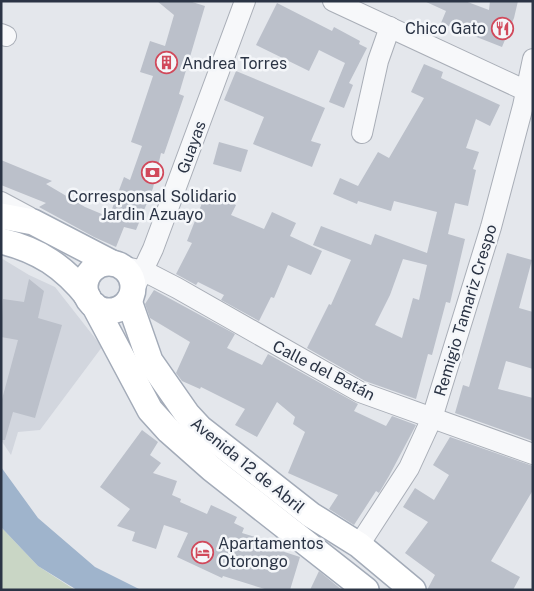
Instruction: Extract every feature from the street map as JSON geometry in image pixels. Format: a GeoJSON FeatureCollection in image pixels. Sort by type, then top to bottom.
{"type":"FeatureCollection","features":[{"type":"Feature","properties":{"kind":"main road"},"geometry":{"type":"LineString","coordinates":[[1,216],[33,222],[55,232],[129,279]]}},
{"type":"Feature","properties":{"kind":"main road","name":"Avenida 12 de Abril"},"geometry":{"type":"LineString","coordinates":[[1,241],[27,248],[59,267],[74,280],[91,301],[150,410],[169,431],[212,469],[366,590]]}},
{"type":"Feature","properties":{"kind":"main road"},"geometry":{"type":"LineString","coordinates":[[100,264],[129,279],[120,308],[110,311],[91,301],[85,285],[90,272],[100,264]]}},
{"type":"Feature","properties":{"kind":"main road","name":"Avenida 12 de Abril"},"geometry":{"type":"LineString","coordinates":[[129,279],[150,361],[187,414],[200,428],[311,516],[359,544],[413,590]]}},
{"type":"Feature","properties":{"kind":"street","name":"Guayas"},"geometry":{"type":"LineString","coordinates":[[129,279],[245,1]]}},
{"type":"Feature","properties":{"kind":"street"},"geometry":{"type":"LineString","coordinates":[[333,1],[530,93]]}},
{"type":"Feature","properties":{"kind":"street"},"geometry":{"type":"LineString","coordinates":[[362,133],[378,61],[390,28]]}},
{"type":"Feature","properties":{"kind":"street","name":"Remigio Tamariz Crespo"},"geometry":{"type":"LineString","coordinates":[[359,544],[408,468],[432,418],[530,93],[533,59]]}},
{"type":"Feature","properties":{"kind":"street"},"geometry":{"type":"LineString","coordinates":[[1,202],[55,232]]}},
{"type":"Feature","properties":{"kind":"street","name":"Calle del Batán"},"geometry":{"type":"LineString","coordinates":[[129,279],[360,392],[533,454]]}},
{"type":"Feature","properties":{"kind":"shaded area"},"geometry":{"type":"Polygon","coordinates":[[[1,258],[29,275],[55,287],[102,347],[40,430],[18,432],[11,455],[1,440],[1,258]]]}},
{"type":"Feature","properties":{"kind":"green space"},"geometry":{"type":"Polygon","coordinates":[[[1,527],[38,566],[75,590],[1,590],[1,527]]]}},
{"type":"Feature","properties":{"kind":"water"},"geometry":{"type":"Polygon","coordinates":[[[1,467],[38,518],[95,567],[141,590],[77,590],[38,566],[1,527],[1,467]]]}},
{"type":"Feature","properties":{"kind":"building"},"geometry":{"type":"Polygon","coordinates":[[[157,1],[189,1],[205,6],[179,94],[184,96],[164,154],[161,153],[153,188],[136,230],[124,227],[116,247],[39,207],[46,203],[1,185],[1,160],[52,181],[46,184],[85,207],[109,217],[124,177],[130,180],[142,146],[131,142],[153,76],[140,72],[150,41],[165,46],[174,15],[157,1]]]}},
{"type":"Feature","properties":{"kind":"building"},"geometry":{"type":"Polygon","coordinates":[[[424,1],[465,1],[489,10],[490,1],[518,1],[514,18],[502,47],[441,23],[446,11],[424,1]]]}},
{"type":"Feature","properties":{"kind":"building"},"geometry":{"type":"Polygon","coordinates":[[[277,3],[332,31],[334,27],[360,41],[359,44],[367,48],[349,83],[353,85],[344,108],[329,102],[345,63],[319,50],[309,71],[256,45],[277,3]]]}},
{"type":"Feature","properties":{"kind":"building"},"geometry":{"type":"Polygon","coordinates":[[[424,64],[443,72],[441,78],[500,105],[490,126],[476,119],[466,148],[479,152],[473,169],[476,170],[468,206],[455,203],[448,234],[465,239],[450,303],[446,302],[432,355],[428,354],[416,399],[365,381],[307,348],[329,304],[331,305],[351,260],[313,245],[321,226],[371,245],[375,234],[427,253],[437,212],[394,201],[391,211],[358,201],[357,204],[333,194],[340,178],[358,186],[378,152],[389,158],[424,98],[411,92],[424,64]],[[403,259],[390,295],[375,325],[402,338],[413,298],[419,300],[427,265],[403,259]]]}},
{"type":"Feature","properties":{"kind":"building"},"geometry":{"type":"Polygon","coordinates":[[[236,71],[325,108],[311,141],[321,144],[312,167],[253,144],[264,117],[224,100],[236,71]]]}},
{"type":"Feature","properties":{"kind":"building"},"geometry":{"type":"Polygon","coordinates":[[[219,142],[248,150],[241,172],[213,164],[219,142]]]}},
{"type":"Feature","properties":{"kind":"building"},"geometry":{"type":"Polygon","coordinates":[[[206,193],[236,205],[231,215],[264,229],[272,212],[296,223],[290,236],[322,251],[311,275],[288,265],[274,298],[271,297],[259,321],[221,300],[224,295],[198,282],[196,285],[176,274],[192,243],[187,241],[206,193]]]}},
{"type":"Feature","properties":{"kind":"building"},"geometry":{"type":"Polygon","coordinates":[[[507,253],[532,260],[519,308],[533,312],[533,369],[506,361],[498,389],[533,398],[533,441],[455,413],[463,385],[469,387],[507,253]]]}},
{"type":"Feature","properties":{"kind":"building"},"geometry":{"type":"Polygon","coordinates":[[[29,279],[44,291],[38,318],[62,325],[35,418],[13,412],[5,440],[1,440],[1,403],[18,340],[1,337],[3,299],[24,302],[29,279]]]}},
{"type":"Feature","properties":{"kind":"building"},"geometry":{"type":"Polygon","coordinates":[[[154,290],[235,334],[227,348],[262,365],[268,354],[358,404],[354,411],[386,426],[392,416],[416,425],[379,493],[376,491],[354,525],[329,509],[338,495],[288,473],[305,432],[293,424],[295,417],[277,402],[257,437],[235,425],[245,409],[201,387],[200,389],[182,381],[176,373],[190,342],[150,318],[145,304],[154,290]]]}},
{"type":"Feature","properties":{"kind":"building"},"geometry":{"type":"Polygon","coordinates":[[[142,430],[158,442],[150,455],[161,463],[153,473],[177,481],[172,495],[181,499],[180,502],[207,514],[211,505],[237,517],[234,523],[244,528],[242,533],[262,539],[260,544],[300,557],[290,590],[268,590],[223,576],[222,578],[177,557],[188,533],[164,525],[156,549],[132,541],[135,532],[117,526],[130,509],[100,487],[142,430]]]}},
{"type":"Feature","properties":{"kind":"building"},"geometry":{"type":"Polygon","coordinates":[[[450,437],[533,466],[533,490],[491,561],[520,577],[513,590],[427,590],[435,575],[405,553],[428,522],[403,507],[415,488],[434,500],[449,475],[433,465],[450,437]]]}},
{"type":"Feature","properties":{"kind":"building"},"geometry":{"type":"Polygon","coordinates":[[[319,571],[342,590],[310,590],[319,571]]]}},
{"type":"Feature","properties":{"kind":"place","name":"Chico Gato"},"geometry":{"type":"Point","coordinates":[502,28]}},
{"type":"Feature","properties":{"kind":"place","name":"Andrea Torres"},"geometry":{"type":"Point","coordinates":[166,63]}},
{"type":"Feature","properties":{"kind":"place","name":"Corresponsal Solidario Jardin Azuayo"},"geometry":{"type":"Point","coordinates":[152,172]}},
{"type":"Feature","properties":{"kind":"place","name":"Apartamentos Otorongo"},"geometry":{"type":"Point","coordinates":[202,552]}}]}
